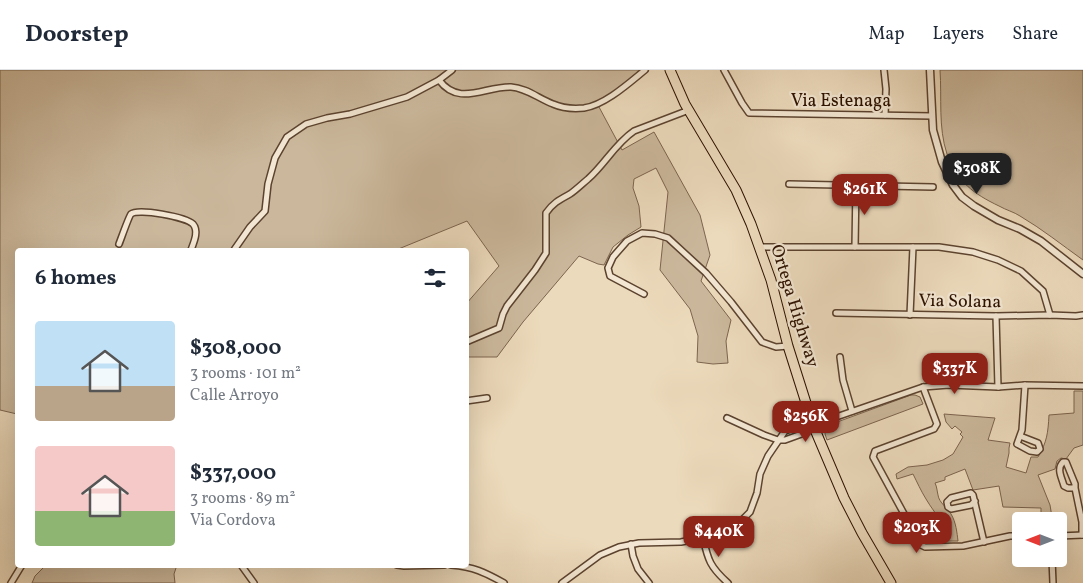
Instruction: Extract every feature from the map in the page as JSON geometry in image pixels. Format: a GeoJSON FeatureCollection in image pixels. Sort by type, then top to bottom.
{"type":"FeatureCollection","features":[{"type":"Feature","properties":{"kind":"main road","name":"Ortega Highway"},"geometry":{"type":"LineString","coordinates":[[670,70],[689,110],[736,190],[752,224],[771,280],[788,346],[813,425],[844,498],[891,583]]}},
{"type":"Feature","properties":{"kind":"street"},"geometry":{"type":"LineString","coordinates":[[235,248],[250,227],[265,211],[268,184],[275,158],[287,137],[306,124],[350,114],[407,97],[439,80],[452,70]]}},
{"type":"Feature","properties":{"kind":"street"},"geometry":{"type":"LineString","coordinates":[[439,80],[444,86],[454,92],[473,94],[510,87],[528,92],[555,105],[584,108],[594,105],[620,90],[645,70]]}},
{"type":"Feature","properties":{"kind":"street","name":"Via Estenaga"},"geometry":{"type":"LineString","coordinates":[[724,70],[749,113],[932,116]]}},
{"type":"Feature","properties":{"kind":"street"},"geometry":{"type":"LineString","coordinates":[[884,70],[886,89],[885,115]]}},
{"type":"Feature","properties":{"kind":"street"},"geometry":{"type":"LineString","coordinates":[[930,70],[932,130],[942,162],[953,185],[962,197],[974,206],[1041,241],[1083,274]]}},
{"type":"Feature","properties":{"kind":"street"},"geometry":{"type":"LineString","coordinates":[[469,341],[499,328],[507,306],[546,253],[546,213],[549,208],[590,177],[627,136],[634,131],[689,110]]}},
{"type":"Feature","properties":{"kind":"street"},"geometry":{"type":"LineString","coordinates":[[789,184],[932,187]]}},
{"type":"Feature","properties":{"kind":"street"},"geometry":{"type":"LineString","coordinates":[[855,247],[856,185]]}},
{"type":"Feature","properties":{"kind":"street"},"geometry":{"type":"LineString","coordinates":[[119,244],[130,216],[133,213],[143,212],[177,218],[193,224],[196,237],[192,248]]}},
{"type":"Feature","properties":{"kind":"street"},"geometry":{"type":"LineString","coordinates":[[644,294],[610,276],[608,268],[614,256],[627,241],[642,233],[660,235],[668,238],[706,273],[762,342],[776,347],[788,346]]}},
{"type":"Feature","properties":{"kind":"street"},"geometry":{"type":"LineString","coordinates":[[760,247],[939,247],[973,252],[998,260],[1021,271],[1043,291],[1050,315]]}},
{"type":"Feature","properties":{"kind":"street"},"geometry":{"type":"LineString","coordinates":[[910,315],[913,247]]}},
{"type":"Feature","properties":{"kind":"street","name":"Via Solana"},"geometry":{"type":"LineString","coordinates":[[836,313],[996,316],[1083,315]]}},
{"type":"Feature","properties":{"kind":"street"},"geometry":{"type":"LineString","coordinates":[[996,316],[998,387]]}},
{"type":"Feature","properties":{"kind":"street"},"geometry":{"type":"LineString","coordinates":[[840,357],[843,380],[852,411]]}},
{"type":"Feature","properties":{"kind":"street"},"geometry":{"type":"LineString","coordinates":[[562,583],[600,555],[619,547],[631,544],[681,542],[718,535],[733,528],[750,512],[757,493],[760,474],[768,456],[785,431],[804,424],[813,425],[923,387],[949,385],[998,387],[1025,385],[1083,386]]}},
{"type":"Feature","properties":{"kind":"street"},"geometry":{"type":"LineString","coordinates":[[1020,436],[1024,413],[1025,385]]}},
{"type":"Feature","properties":{"kind":"street"},"geometry":{"type":"LineString","coordinates":[[923,387],[937,424],[934,429],[875,451],[873,457],[921,545],[925,547],[964,546],[1012,536]]}},
{"type":"Feature","properties":{"kind":"street"},"geometry":{"type":"LineString","coordinates":[[469,401],[487,398]]}},
{"type":"Feature","properties":{"kind":"street"},"geometry":{"type":"LineString","coordinates":[[727,418],[764,436],[778,440],[785,440],[807,432],[813,425]]}},
{"type":"Feature","properties":{"kind":"street"},"geometry":{"type":"LineString","coordinates":[[1068,536],[1082,535],[1082,522],[1075,488],[1066,462],[1062,462],[1059,465],[1059,469],[1064,486],[1075,488]]}},
{"type":"Feature","properties":{"kind":"street"},"geometry":{"type":"LineString","coordinates":[[975,501],[971,504],[951,509],[947,502],[951,498],[971,493],[973,495],[975,501],[984,542]]}},
{"type":"Feature","properties":{"kind":"street"},"geometry":{"type":"LineString","coordinates":[[703,538],[708,559],[714,570],[728,583]]}},
{"type":"Feature","properties":{"kind":"street"},"geometry":{"type":"LineString","coordinates":[[631,544],[638,569],[648,583]]}},
{"type":"Feature","properties":{"kind":"street"},"geometry":{"type":"LineString","coordinates":[[469,567],[483,571],[504,583]]}},
{"type":"Feature","properties":{"kind":"street"},"geometry":{"type":"LineString","coordinates":[[11,583],[20,568]]}},
{"type":"Feature","properties":{"kind":"street"},"geometry":{"type":"LineString","coordinates":[[243,568],[254,583]]}},
{"type":"Feature","properties":{"kind":"street"},"geometry":{"type":"LineString","coordinates":[[1052,568],[1053,583]]}},
{"type":"Feature","properties":{"kind":"shaded area"},"geometry":{"type":"Polygon","coordinates":[[[0,70],[644,70],[599,107],[622,150],[654,132],[700,215],[710,255],[701,281],[731,320],[726,341],[728,363],[697,362],[698,336],[690,309],[660,270],[668,192],[656,168],[634,179],[633,188],[639,206],[641,227],[613,247],[604,265],[579,256],[523,322],[497,357],[469,357],[469,301],[499,266],[467,221],[401,248],[15,248],[15,414],[0,410],[0,70]]]}},
{"type":"Feature","properties":{"kind":"shaded area"},"geometry":{"type":"Polygon","coordinates":[[[940,70],[1083,70],[1083,260],[1028,221],[974,192],[961,180],[951,164],[944,144],[941,123],[940,70]]]}},
{"type":"Feature","properties":{"kind":"shaded area"},"geometry":{"type":"Polygon","coordinates":[[[1074,391],[1083,391],[1083,445],[1074,448],[1066,459],[1061,458],[1057,461],[1055,469],[1038,475],[1051,512],[1041,512],[1041,508],[1003,507],[999,486],[973,490],[965,469],[945,477],[945,480],[935,483],[939,498],[953,517],[957,531],[958,541],[945,541],[939,518],[924,496],[913,474],[897,479],[896,474],[908,467],[927,465],[943,460],[953,454],[963,437],[960,434],[962,432],[955,426],[952,429],[946,422],[944,414],[995,418],[988,440],[1010,443],[1006,467],[1026,473],[1031,457],[1038,457],[1045,442],[1049,415],[1074,413],[1074,391]]]}},
{"type":"Feature","properties":{"kind":"shaded area"},"geometry":{"type":"Polygon","coordinates":[[[911,395],[920,397],[923,404],[827,440],[825,434],[826,428],[829,425],[911,395]]]}},
{"type":"Feature","properties":{"kind":"shaded area"},"geometry":{"type":"Polygon","coordinates":[[[43,568],[176,568],[174,574],[175,583],[32,583],[35,576],[43,568]]]}}]}
